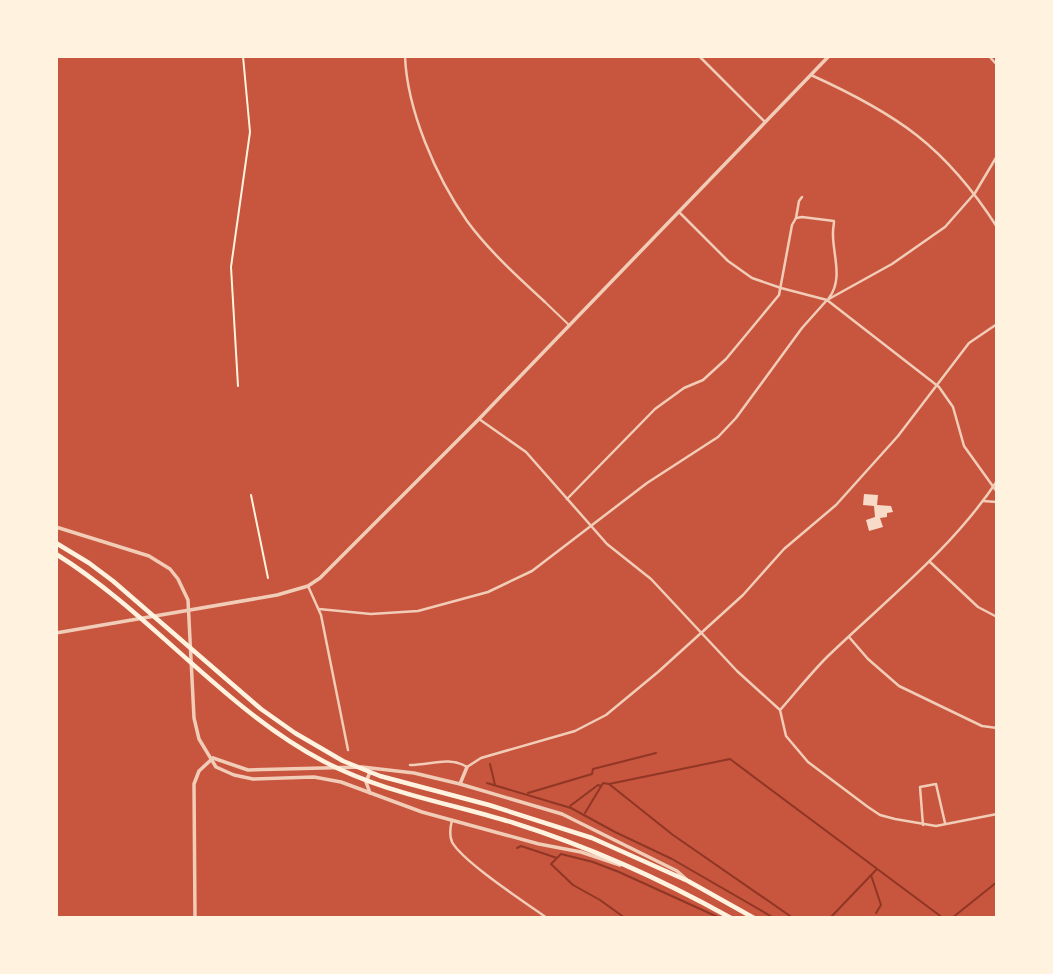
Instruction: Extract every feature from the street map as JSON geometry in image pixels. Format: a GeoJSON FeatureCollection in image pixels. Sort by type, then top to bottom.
{"type":"FeatureCollection","features":[{"type":"Feature","properties":{"kind":"main road"},"geometry":{"type":"LineString","coordinates":[[56,543],[113,581],[261,709],[321,750],[380,776],[489,805],[592,838],[688,881],[754,918]]}},
{"type":"Feature","properties":{"kind":"main road"},"geometry":{"type":"LineString","coordinates":[[56,554],[89,576],[243,706],[292,743],[322,761],[367,781],[567,841],[644,873],[731,918]]}},
{"type":"Feature","properties":{"kind":"street"},"geometry":{"type":"LineString","coordinates":[[405,56],[421,131],[466,220],[485,244],[545,302]]}},
{"type":"Feature","properties":{"kind":"street"},"geometry":{"type":"LineString","coordinates":[[699,56],[765,122]]}},
{"type":"Feature","properties":{"kind":"street"},"geometry":{"type":"LineString","coordinates":[[56,634],[277,595],[308,586],[333,568],[829,56]]}},
{"type":"Feature","properties":{"kind":"street"},"geometry":{"type":"LineString","coordinates":[[989,56],[997,65]]}},
{"type":"Feature","properties":{"kind":"street"},"geometry":{"type":"LineString","coordinates":[[811,75],[886,112],[939,153],[975,193],[997,227]]}},
{"type":"Feature","properties":{"kind":"street"},"geometry":{"type":"LineString","coordinates":[[827,300],[892,264],[944,227],[975,193],[997,156]]}},
{"type":"Feature","properties":{"kind":"street"},"geometry":{"type":"LineString","coordinates":[[567,499],[655,409],[684,388],[703,380],[726,359],[779,295],[792,225],[802,197]]}},
{"type":"Feature","properties":{"kind":"street"},"geometry":{"type":"LineString","coordinates":[[679,212],[728,261],[752,278],[827,300],[944,392],[953,407],[964,446],[997,492]]}},
{"type":"Feature","properties":{"kind":"street"},"geometry":{"type":"LineString","coordinates":[[319,609],[391,613],[418,611],[488,592],[527,574],[592,528],[647,484],[718,437],[736,418],[802,328],[832,293],[837,267],[834,221],[802,216],[796,218]]}},
{"type":"Feature","properties":{"kind":"street"},"geometry":{"type":"LineString","coordinates":[[460,784],[467,767],[481,758],[575,731],[606,715],[701,634],[743,595],[784,549],[836,505],[898,436],[969,343],[997,324]]}},
{"type":"Feature","properties":{"kind":"street"},"geometry":{"type":"LineString","coordinates":[[479,419],[526,452],[607,544],[659,587],[737,671],[780,710],[786,736],[808,762],[880,815],[923,825],[945,824],[997,814]]}},
{"type":"Feature","properties":{"kind":"street"},"geometry":{"type":"LineString","coordinates":[[780,710],[825,660],[930,562],[997,481]]}},
{"type":"Feature","properties":{"kind":"street"},"geometry":{"type":"LineString","coordinates":[[982,501],[997,502]]}},
{"type":"Feature","properties":{"kind":"street"},"geometry":{"type":"LineString","coordinates":[[56,527],[161,562],[178,579],[188,600],[194,718],[199,739],[219,769],[243,778],[314,777],[341,782],[402,805],[539,844],[581,852],[644,873]]}},
{"type":"Feature","properties":{"kind":"street"},"geometry":{"type":"LineString","coordinates":[[930,562],[978,607],[997,617]]}},
{"type":"Feature","properties":{"kind":"street"},"geometry":{"type":"LineString","coordinates":[[308,586],[319,609],[348,750]]}},
{"type":"Feature","properties":{"kind":"street"},"geometry":{"type":"LineString","coordinates":[[849,637],[868,660],[899,686],[982,726],[997,728]]}},
{"type":"Feature","properties":{"kind":"street"},"geometry":{"type":"LineString","coordinates":[[213,758],[240,769],[257,771],[374,768],[414,773],[460,784],[569,817],[677,871],[688,881]]}},
{"type":"Feature","properties":{"kind":"street"},"geometry":{"type":"LineString","coordinates":[[195,918],[194,784],[199,771],[213,758]]}},
{"type":"Feature","properties":{"kind":"street"},"geometry":{"type":"LineString","coordinates":[[410,765],[450,760],[467,767]]}},
{"type":"Feature","properties":{"kind":"street"},"geometry":{"type":"LineString","coordinates":[[370,793],[366,778],[374,768]]}},
{"type":"Feature","properties":{"kind":"street"},"geometry":{"type":"LineString","coordinates":[[923,825],[920,787],[936,784],[945,824]]}},
{"type":"Feature","properties":{"kind":"street"},"geometry":{"type":"LineString","coordinates":[[452,820],[450,837],[457,848],[547,918]]}},
{"type":"Feature","properties":{"kind":"lane"},"geometry":{"type":"LineString","coordinates":[[545,302],[569,325]]}},
{"type":"Feature","properties":{"kind":"path"},"geometry":{"type":"LineString","coordinates":[[238,386],[230,267],[250,132],[243,56]]}},
{"type":"Feature","properties":{"kind":"path"},"geometry":{"type":"LineString","coordinates":[[251,495],[268,578]]}},
{"type":"Feature","properties":{"kind":"building"},"geometry":{"type":"Polygon","coordinates":[[[864,494],[878,495],[877,505],[891,506],[893,512],[880,518],[883,527],[869,531],[866,520],[875,517],[874,506],[863,505],[864,494]]]}},
{"type":"Feature","properties":{"kind":"waterway"},"geometry":{"type":"LineString","coordinates":[[528,793],[592,774],[593,769],[656,753]]}},
{"type":"Feature","properties":{"kind":"waterway"},"geometry":{"type":"LineString","coordinates":[[609,784],[730,759],[943,918]]}},
{"type":"Feature","properties":{"kind":"waterway"},"geometry":{"type":"LineString","coordinates":[[490,764],[495,785]]}},
{"type":"Feature","properties":{"kind":"waterway"},"geometry":{"type":"LineString","coordinates":[[487,783],[571,808],[672,859],[774,918]]}},
{"type":"Feature","properties":{"kind":"waterway"},"geometry":{"type":"LineString","coordinates":[[585,813],[603,783],[609,784],[673,835],[793,918]]}},
{"type":"Feature","properties":{"kind":"waterway"},"geometry":{"type":"LineString","coordinates":[[570,806],[598,785],[601,786]]}},
{"type":"Feature","properties":{"kind":"waterway"},"geometry":{"type":"LineString","coordinates":[[517,848],[521,846],[557,858],[561,854],[593,862],[720,918]]}},
{"type":"Feature","properties":{"kind":"waterway"},"geometry":{"type":"LineString","coordinates":[[556,859],[551,864],[573,885],[625,918]]}},
{"type":"Feature","properties":{"kind":"waterway"},"geometry":{"type":"LineString","coordinates":[[830,918],[877,869]]}},
{"type":"Feature","properties":{"kind":"waterway"},"geometry":{"type":"LineString","coordinates":[[871,875],[881,905],[876,913]]}},
{"type":"Feature","properties":{"kind":"waterway"},"geometry":{"type":"LineString","coordinates":[[952,918],[997,882]]}}]}
